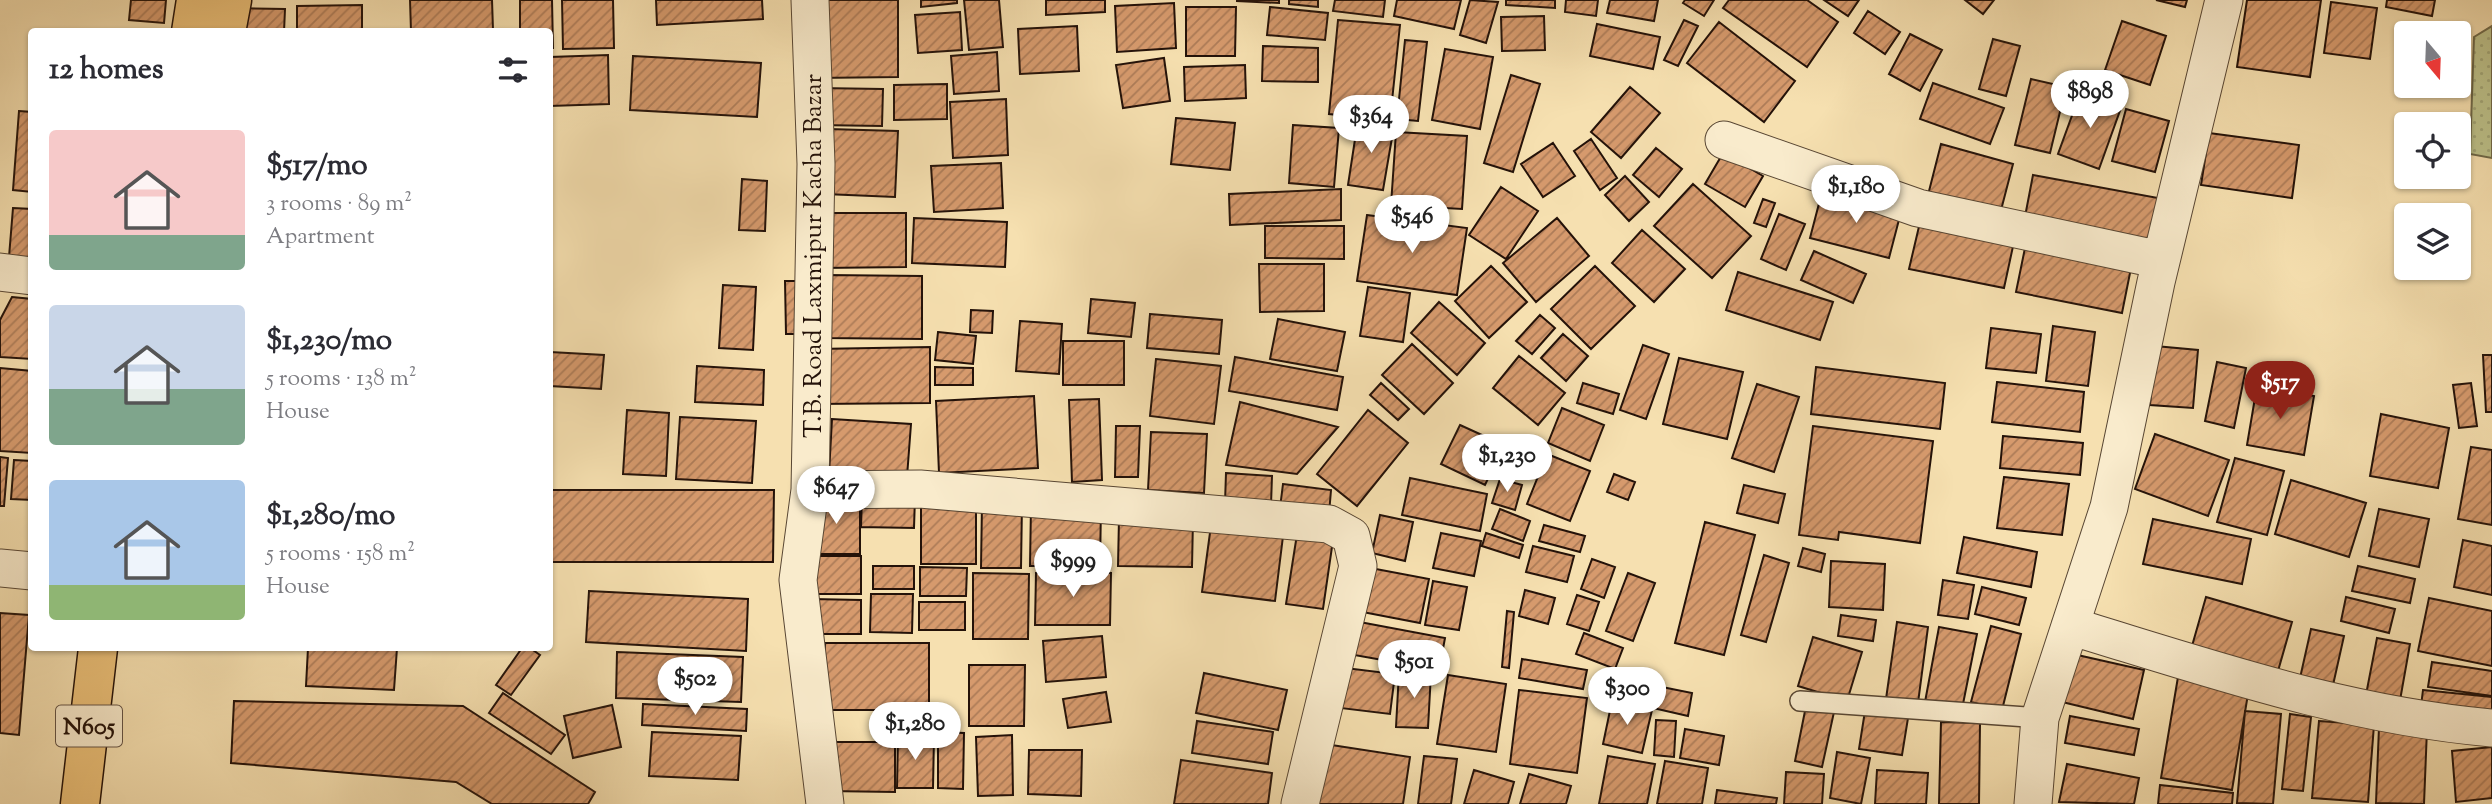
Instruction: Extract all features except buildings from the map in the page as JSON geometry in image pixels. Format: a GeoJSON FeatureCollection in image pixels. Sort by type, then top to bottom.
{"type":"FeatureCollection","features":[{"type":"Feature","properties":{"kind":"highway"},"geometry":{"type":"LineString","coordinates":[[192,28],[196,0]]}},
{"type":"Feature","properties":{"kind":"highway"},"geometry":{"type":"LineString","coordinates":[[227,28],[232,0]]}},
{"type":"Feature","properties":{"kind":"highway","name":"N605"},"geometry":{"type":"LineString","coordinates":[[79,804],[98,651]]}},
{"type":"Feature","properties":{"kind":"highway","name":"N605"},"geometry":{"type":"LineString","coordinates":[[104,804],[122,651]]}},
{"type":"Feature","properties":{"kind":"street","name":"T.B. Road Laxmipur Kacha Bazar"},"geometry":{"type":"LineString","coordinates":[[810,0],[816,164],[810,489],[798,580],[825,804]]}},
{"type":"Feature","properties":{"kind":"street"},"geometry":{"type":"LineString","coordinates":[[2033,804],[2040,718],[2109,507],[2161,260],[2224,0]]}},
{"type":"Feature","properties":{"kind":"street"},"geometry":{"type":"LineString","coordinates":[[1724,140],[1918,208],[2161,260]]}},
{"type":"Feature","properties":{"kind":"street"},"geometry":{"type":"LineString","coordinates":[[0,272],[28,276]]}},
{"type":"Feature","properties":{"kind":"street"},"geometry":{"type":"LineString","coordinates":[[810,489],[920,489],[1329,524],[1351,536],[1358,566],[1300,804]]}},
{"type":"Feature","properties":{"kind":"street"},"geometry":{"type":"LineString","coordinates":[[0,568],[28,571]]}},
{"type":"Feature","properties":{"kind":"street"},"geometry":{"type":"LineString","coordinates":[[2070,626],[2302,697],[2420,722],[2492,728]]}},
{"type":"Feature","properties":{"kind":"lane"},"geometry":{"type":"LineString","coordinates":[[1800,701],[2040,718]]}},
{"type":"Feature","properties":{"kind":"green space"},"geometry":{"type":"Polygon","coordinates":[[[2492,26],[2492,158],[2471,154],[2474,37],[2492,26]]]}}]}
